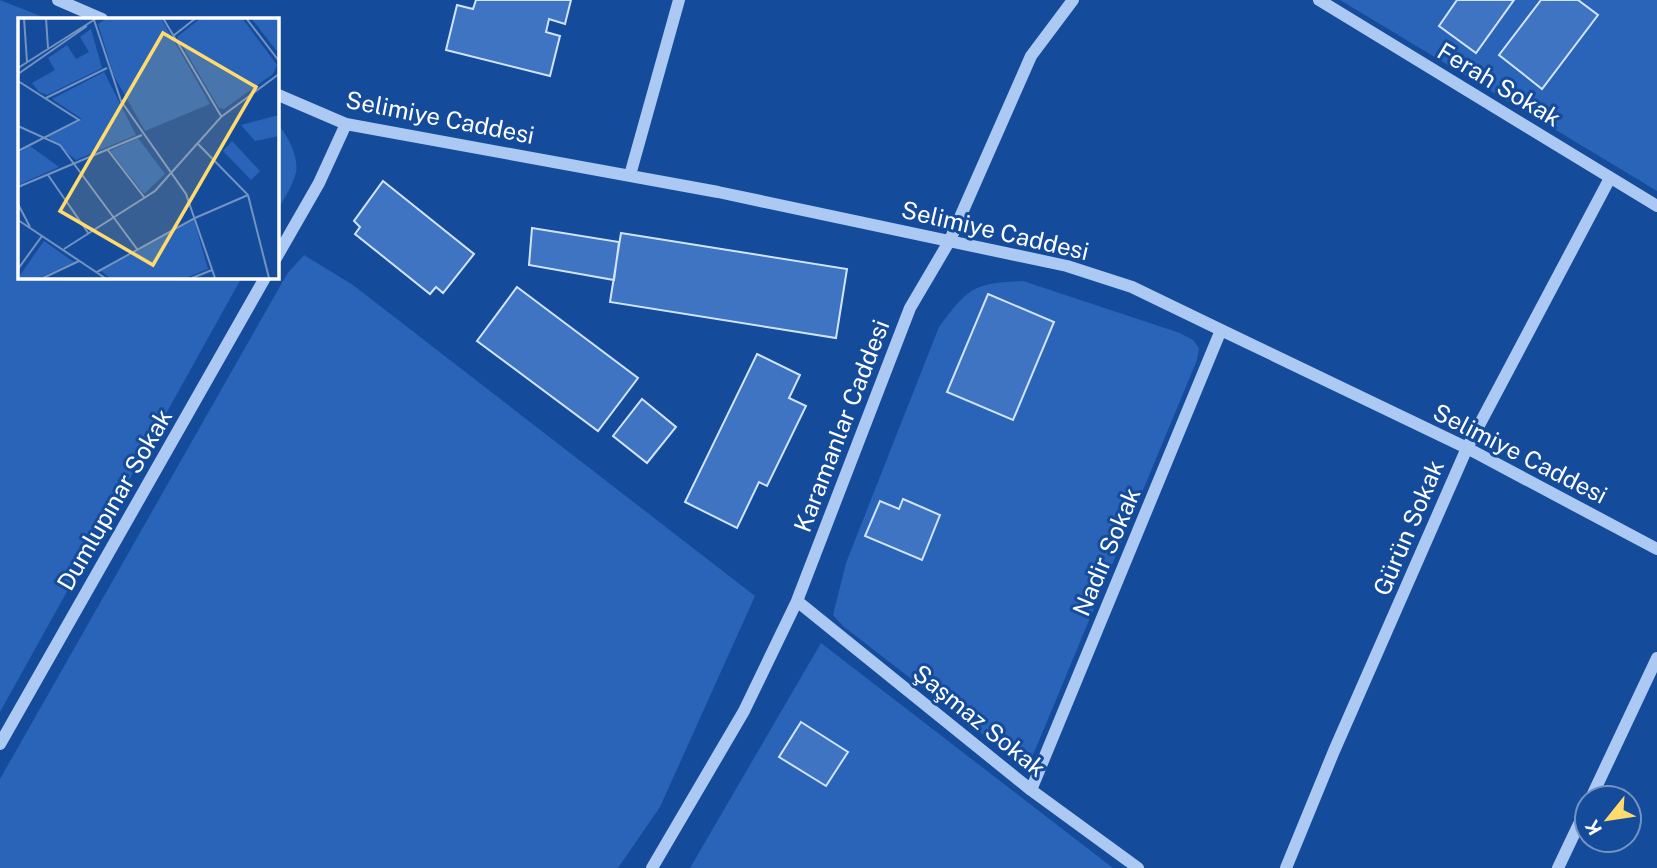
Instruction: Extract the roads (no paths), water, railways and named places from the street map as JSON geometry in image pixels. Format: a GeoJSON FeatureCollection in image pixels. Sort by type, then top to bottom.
{"type":"FeatureCollection","features":[{"type":"Feature","properties":{"kind":"street"},"geometry":{"type":"LineString","coordinates":[[58,0],[100,18]]}},
{"type":"Feature","properties":{"kind":"street"},"geometry":{"type":"LineString","coordinates":[[630,176],[679,0]]}},
{"type":"Feature","properties":{"kind":"street","name":"Karamanlar Caddesi"},"geometry":{"type":"LineString","coordinates":[[652,868],[744,711],[797,601],[910,308],[950,240],[1031,56],[1073,0]]}},
{"type":"Feature","properties":{"kind":"street","name":"Ferah Sokak"},"geometry":{"type":"LineString","coordinates":[[1319,0],[1657,206]]}},
{"type":"Feature","properties":{"kind":"street","name":"Selimiye Caddesi"},"geometry":{"type":"LineString","coordinates":[[278,95],[346,124],[630,176],[950,240],[1067,266],[1132,287],[1467,448],[1657,549]]}},
{"type":"Feature","properties":{"kind":"street"},"geometry":{"type":"LineString","coordinates":[[278,255],[319,183],[346,124]]}},
{"type":"Feature","properties":{"kind":"street","name":"Gürün Sokak"},"geometry":{"type":"LineString","coordinates":[[1286,868],[1334,751],[1467,448],[1610,178]]}},
{"type":"Feature","properties":{"kind":"street","name":"Dumlupınar Sokak"},"geometry":{"type":"LineString","coordinates":[[0,744],[265,278]]}},
{"type":"Feature","properties":{"kind":"street","name":"Nadir Sokak"},"geometry":{"type":"LineString","coordinates":[[1031,790],[1222,330]]}},
{"type":"Feature","properties":{"kind":"street","name":"Şaşmaz Sokak"},"geometry":{"type":"LineString","coordinates":[[797,601],[1031,790],[1138,868]]}},
{"type":"Feature","properties":{"kind":"street"},"geometry":{"type":"LineString","coordinates":[[1598,784],[1657,659]]}},
{"type":"Feature","properties":{"kind":"street"},"geometry":{"type":"LineString","coordinates":[[1558,868],[1573,836]]}}]}
